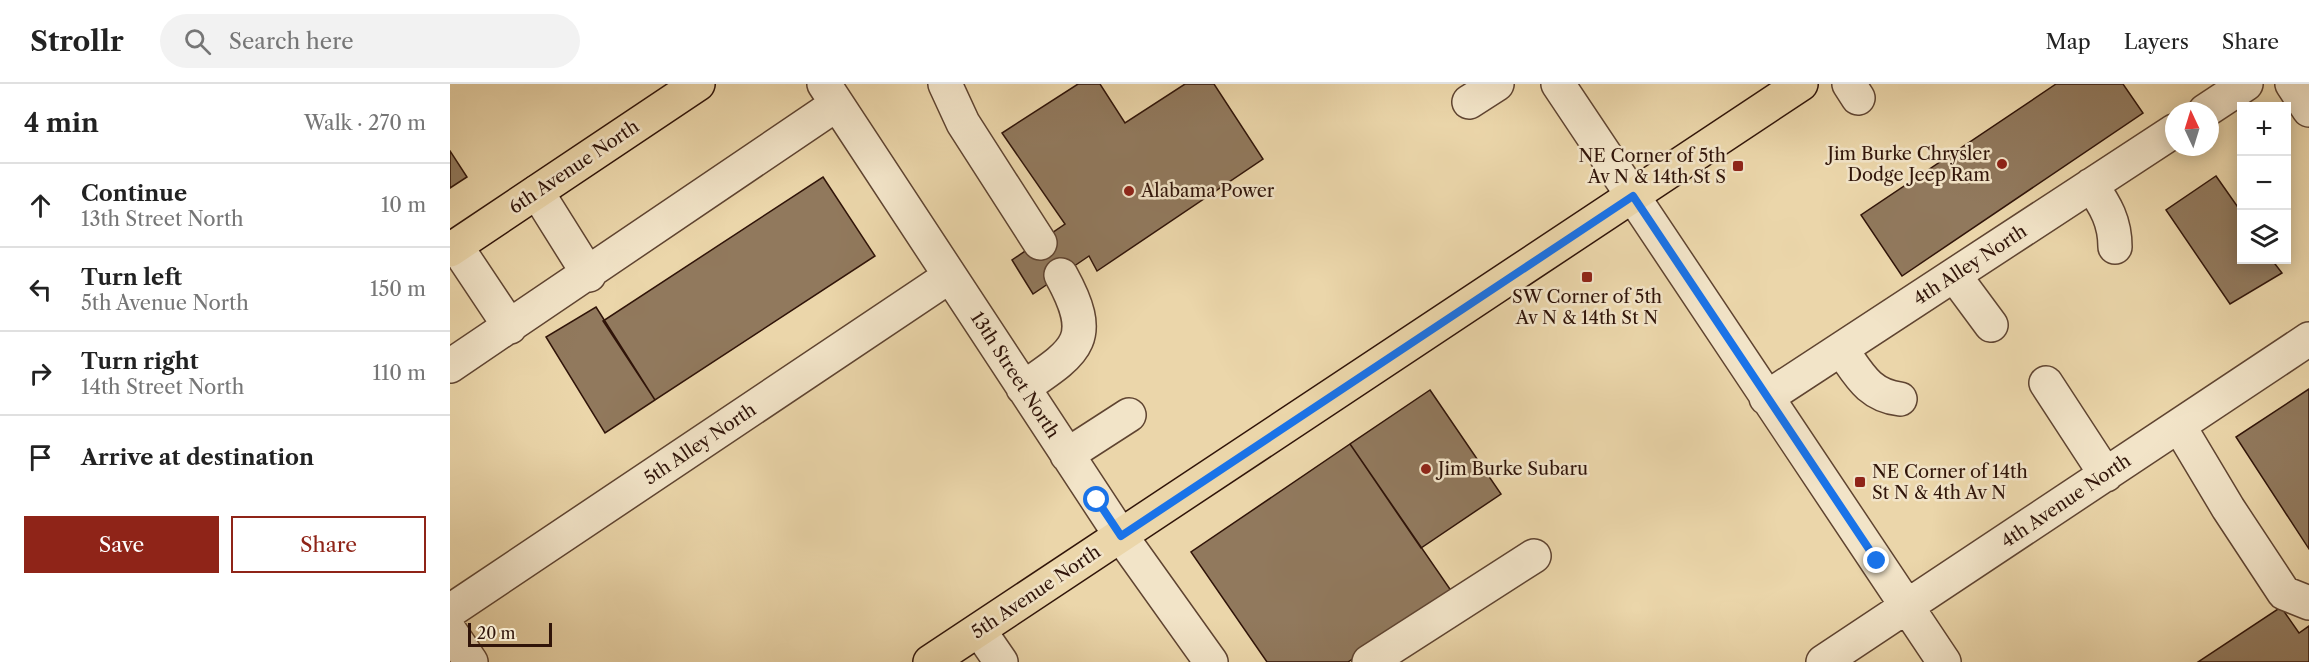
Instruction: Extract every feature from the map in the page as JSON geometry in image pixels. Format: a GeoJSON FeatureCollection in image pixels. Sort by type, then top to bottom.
{"type":"FeatureCollection","features":[{"type":"Feature","properties":{"kind":"main road","name":"6th Avenue North"},"geometry":{"type":"LineString","coordinates":[[453,248],[698,84]]}},
{"type":"Feature","properties":{"kind":"main road","name":"5th Avenue North"},"geometry":{"type":"LineString","coordinates":[[930,662],[1801,84]]}},
{"type":"Feature","properties":{"kind":"street"},"geometry":{"type":"LineString","coordinates":[[945,84],[963,123],[1040,243]]}},
{"type":"Feature","properties":{"kind":"street"},"geometry":{"type":"LineString","coordinates":[[1469,102],[1497,84]]}},
{"type":"Feature","properties":{"kind":"street"},"geometry":{"type":"LineString","coordinates":[[1558,84],[1944,662]]}},
{"type":"Feature","properties":{"kind":"street"},"geometry":{"type":"LineString","coordinates":[[2219,102],[2246,84]]}},
{"type":"Feature","properties":{"kind":"street"},"geometry":{"type":"LineString","coordinates":[[2292,84],[2309,110]]}},
{"type":"Feature","properties":{"kind":"street"},"geometry":{"type":"LineString","coordinates":[[450,366],[589,274],[830,94]]}},
{"type":"Feature","properties":{"kind":"street","name":"13th Street North"},"geometry":{"type":"LineString","coordinates":[[830,94],[1121,536],[1211,662]]}},
{"type":"Feature","properties":{"kind":"street","name":"4th Alley North"},"geometry":{"type":"LineString","coordinates":[[1766,398],[2165,137]]}},
{"type":"Feature","properties":{"kind":"street"},"geometry":{"type":"LineString","coordinates":[[2091,185],[2110,216],[2115,231],[2115,248]]}},
{"type":"Feature","properties":{"kind":"street"},"geometry":{"type":"LineString","coordinates":[[537,192],[589,274]]}},
{"type":"Feature","properties":{"kind":"street"},"geometry":{"type":"LineString","coordinates":[[453,248],[510,327]]}},
{"type":"Feature","properties":{"kind":"street"},"geometry":{"type":"LineString","coordinates":[[1023,388],[1064,360],[1076,345],[1080,323],[1075,300],[1061,275]]}},
{"type":"Feature","properties":{"kind":"street"},"geometry":{"type":"LineString","coordinates":[[1954,275],[1991,325]]}},
{"type":"Feature","properties":{"kind":"street","name":"5th Alley North"},"geometry":{"type":"LineString","coordinates":[[450,611],[950,276]]}},
{"type":"Feature","properties":{"kind":"street","name":"4th Avenue North"},"geometry":{"type":"LineString","coordinates":[[1823,662],[2309,339]]}},
{"type":"Feature","properties":{"kind":"street"},"geometry":{"type":"LineString","coordinates":[[1841,349],[1869,387],[1883,397],[1900,399]]}},
{"type":"Feature","properties":{"kind":"street"},"geometry":{"type":"LineString","coordinates":[[2046,383],[2106,475]]}},
{"type":"Feature","properties":{"kind":"street"},"geometry":{"type":"LineString","coordinates":[[1067,455],[1129,415]]}},
{"type":"Feature","properties":{"kind":"street"},"geometry":{"type":"LineString","coordinates":[[2179,426],[2228,508],[2284,593],[2309,603]]}},
{"type":"Feature","properties":{"kind":"street"},"geometry":{"type":"LineString","coordinates":[[1369,662],[1534,556]]}},
{"type":"Feature","properties":{"kind":"street"},"geometry":{"type":"LineString","coordinates":[[979,630],[1001,662]]}},
{"type":"Feature","properties":{"kind":"street"},"geometry":{"type":"LineString","coordinates":[[450,631],[471,662]]}},
{"type":"Feature","properties":{"kind":"building","name":"Alabama Power"},"geometry":{"type":"Polygon","coordinates":[[[1078,84],[1100,84],[1125,123],[1185,84],[1214,84],[1263,159],[1097,271],[1089,256],[1033,294],[1012,260],[1065,224],[1002,133],[1078,84]]]}},
{"type":"Feature","properties":{"kind":"building","name":"Jim Burke Chrysler Dodge Jeep Ram"},"geometry":{"type":"Polygon","coordinates":[[[2056,84],[2123,84],[2143,113],[1902,276],[1861,215],[2056,84]]]}},
{"type":"Feature","properties":{"kind":"building"},"geometry":{"type":"Polygon","coordinates":[[[450,151],[467,177],[450,188],[450,151]]]}},
{"type":"Feature","properties":{"kind":"building"},"geometry":{"type":"Polygon","coordinates":[[[2216,176],[2237,206],[2237,264],[2275,264],[2282,273],[2230,304],[2166,210],[2216,176]]]}},
{"type":"Feature","properties":{"kind":"building"},"geometry":{"type":"Polygon","coordinates":[[[823,177],[875,256],[655,400],[603,321],[823,177]]]}},
{"type":"Feature","properties":{"kind":"building"},"geometry":{"type":"Polygon","coordinates":[[[596,307],[655,400],[605,433],[546,337],[596,307]]]}},
{"type":"Feature","properties":{"kind":"building"},"geometry":{"type":"Polygon","coordinates":[[[2309,389],[2309,549],[2236,437],[2309,389]]]}},
{"type":"Feature","properties":{"kind":"building","name":"Jim Burke Subaru"},"geometry":{"type":"Polygon","coordinates":[[[1430,390],[1501,494],[1421,548],[1350,444],[1430,390]]]}},
{"type":"Feature","properties":{"kind":"building"},"geometry":{"type":"Polygon","coordinates":[[[1350,444],[1452,592],[1348,662],[1267,662],[1191,552],[1350,444]]]}},
{"type":"Feature","properties":{"kind":"building"},"geometry":{"type":"Polygon","coordinates":[[[2281,607],[2299,633],[2309,626],[2309,662],[2198,662],[2281,607]]]}},
{"type":"Feature","properties":{"kind":"place","name":"Jim Burke Chrysler Dodge Jeep Ram"},"geometry":{"type":"Point","coordinates":[2002,164]}},
{"type":"Feature","properties":{"kind":"place","name":"NE Corner of 5th Av N & 14th St S"},"geometry":{"type":"Point","coordinates":[1738,166]}},
{"type":"Feature","properties":{"kind":"place","name":"Alabama Power"},"geometry":{"type":"Point","coordinates":[1129,191]}},
{"type":"Feature","properties":{"kind":"place","name":"SW Corner of 5th Av N & 14th St N"},"geometry":{"type":"Point","coordinates":[1587,277]}},
{"type":"Feature","properties":{"kind":"place","name":"Jim Burke Subaru"},"geometry":{"type":"Point","coordinates":[1426,469]}},
{"type":"Feature","properties":{"kind":"place","name":"NE Corner of 14th St N & 4th Av N"},"geometry":{"type":"Point","coordinates":[1860,482]}},
{"type":"Feature","properties":{"kind":"route"},"geometry":{"type":"LineString","coordinates":[[1097,500],[1121,536],[1633,196],[1877,561]]}}]}
